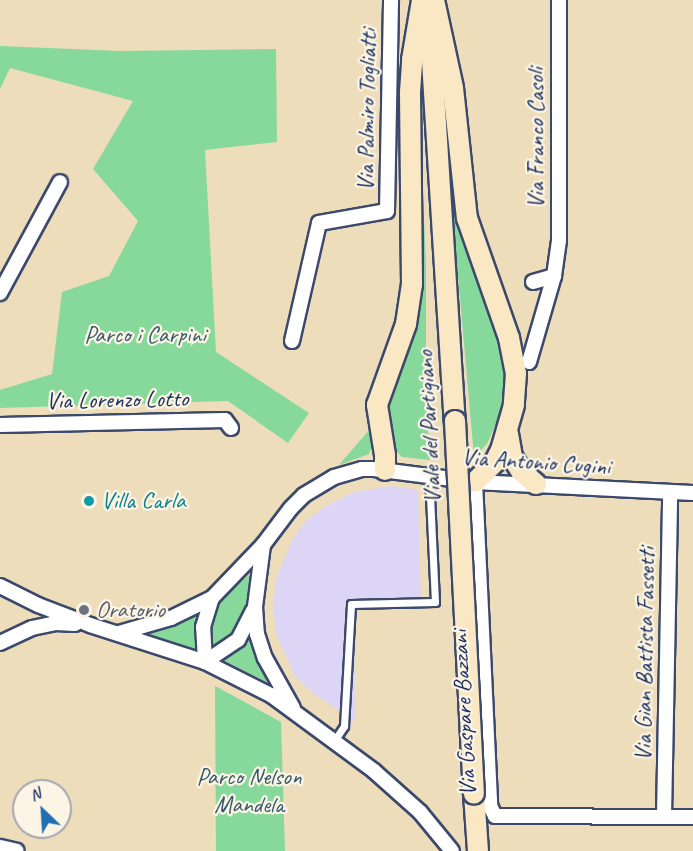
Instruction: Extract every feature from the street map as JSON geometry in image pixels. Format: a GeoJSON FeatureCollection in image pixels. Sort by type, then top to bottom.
{"type":"FeatureCollection","features":[{"type":"Feature","properties":{"kind":"main road"},"geometry":{"type":"LineString","coordinates":[[384,470],[385,455],[377,405],[378,396],[397,354],[406,324],[412,284],[411,60],[422,0]]}},
{"type":"Feature","properties":{"kind":"main road","name":"Viale del Partigiano"},"geometry":{"type":"LineString","coordinates":[[427,0],[435,82],[478,851]]}},
{"type":"Feature","properties":{"kind":"main road"},"geometry":{"type":"LineString","coordinates":[[434,0],[453,88],[467,218],[509,338],[516,373],[515,397],[508,429],[495,462],[475,482]]}},
{"type":"Feature","properties":{"kind":"main road"},"geometry":{"type":"LineString","coordinates":[[508,429],[512,457],[521,471],[536,484]]}},
{"type":"Feature","properties":{"kind":"street","name":"Via Palmiro Togliatti"},"geometry":{"type":"LineString","coordinates":[[292,341],[319,223],[387,211],[392,0]]}},
{"type":"Feature","properties":{"kind":"street","name":"Via Franco Casoli"},"geometry":{"type":"LineString","coordinates":[[529,362],[554,276],[559,240],[559,0]]}},
{"type":"Feature","properties":{"kind":"street"},"geometry":{"type":"LineString","coordinates":[[0,293],[60,182]]}},
{"type":"Feature","properties":{"kind":"street"},"geometry":{"type":"LineString","coordinates":[[533,282],[554,276]]}},
{"type":"Feature","properties":{"kind":"street","name":"Via Lorenzo Lotto"},"geometry":{"type":"LineString","coordinates":[[0,424],[225,420],[231,428]]}},
{"type":"Feature","properties":{"kind":"street","name":"Via Antonio Cugini"},"geometry":{"type":"LineString","coordinates":[[118,633],[171,618],[212,598],[263,545],[291,508],[317,487],[348,472],[362,469],[384,470],[475,482],[693,493]]}},
{"type":"Feature","properties":{"kind":"street","name":"Via Gaspare Bazzani"},"geometry":{"type":"LineString","coordinates":[[475,482],[490,806],[495,816],[693,817]]}},
{"type":"Feature","properties":{"kind":"street","name":"Via Gian Battista Fassetti"},"geometry":{"type":"LineString","coordinates":[[664,816],[670,493]]}},
{"type":"Feature","properties":{"kind":"street","name":"Via Antonio Cugini"},"geometry":{"type":"LineString","coordinates":[[263,545],[255,607],[257,634],[265,658],[295,712]]}},
{"type":"Feature","properties":{"kind":"street"},"geometry":{"type":"LineString","coordinates":[[1,591],[90,625],[205,662],[243,680],[295,712],[374,771],[420,812],[452,851]]}},
{"type":"Feature","properties":{"kind":"street","name":"Via Antonio Cugini"},"geometry":{"type":"LineString","coordinates":[[205,662],[203,627],[212,598]]}},
{"type":"Feature","properties":{"kind":"street","name":"Via Antonio Cugini"},"geometry":{"type":"LineString","coordinates":[[205,662],[238,640],[255,607]]}},
{"type":"Feature","properties":{"kind":"street"},"geometry":{"type":"LineString","coordinates":[[0,643],[32,628],[56,623],[90,625]]}},
{"type":"Feature","properties":{"kind":"street"},"geometry":{"type":"LineString","coordinates":[[0,847],[17,851]]}},
{"type":"Feature","properties":{"kind":"lane"},"geometry":{"type":"LineString","coordinates":[[334,741],[344,726],[351,604],[435,602],[429,476]]}},
{"type":"Feature","properties":{"kind":"shaded area"},"geometry":{"type":"Polygon","coordinates":[[[391,486],[418,490],[421,607],[354,610],[355,721],[314,694],[295,676],[276,633],[273,605],[277,576],[293,539],[305,522],[323,508],[354,492],[391,486]]]}},
{"type":"Feature","properties":{"kind":"green space","name":"Parco i Carpini"},"geometry":{"type":"Polygon","coordinates":[[[0,46],[120,51],[276,49],[277,142],[205,150],[216,352],[309,413],[288,443],[228,401],[0,408],[0,390],[52,374],[62,292],[109,276],[138,221],[93,169],[133,101],[10,68],[0,89],[0,46]]]}},
{"type":"Feature","properties":{"kind":"green space"},"geometry":{"type":"Polygon","coordinates":[[[444,79],[465,241],[495,317],[507,369],[500,414],[487,444],[474,457],[441,82],[444,79]]]}},
{"type":"Feature","properties":{"kind":"green space"},"geometry":{"type":"Polygon","coordinates":[[[418,89],[426,261],[426,398],[430,460],[402,457],[397,452],[389,436],[384,412],[403,354],[418,89]]]}},
{"type":"Feature","properties":{"kind":"green space"},"geometry":{"type":"Polygon","coordinates":[[[370,429],[373,444],[369,454],[339,465],[370,429]]]}},
{"type":"Feature","properties":{"kind":"green space"},"geometry":{"type":"Polygon","coordinates":[[[253,572],[247,613],[236,634],[214,649],[209,646],[208,632],[213,610],[234,587],[253,572]]]}},
{"type":"Feature","properties":{"kind":"green space"},"geometry":{"type":"Polygon","coordinates":[[[199,613],[195,626],[198,651],[145,633],[199,613]]]}},
{"type":"Feature","properties":{"kind":"green space"},"geometry":{"type":"Polygon","coordinates":[[[251,636],[251,645],[267,682],[223,660],[233,654],[251,636]]]}},
{"type":"Feature","properties":{"kind":"green space","name":"Parco Nelson Mandela"},"geometry":{"type":"Polygon","coordinates":[[[215,686],[281,722],[285,851],[216,851],[215,686]]]}},
{"type":"Feature","properties":{"kind":"place","name":"Villa Carla"},"geometry":{"type":"Point","coordinates":[89,501]}},
{"type":"Feature","properties":{"kind":"place","name":"Oratorio"},"geometry":{"type":"Point","coordinates":[84,610]}}]}
